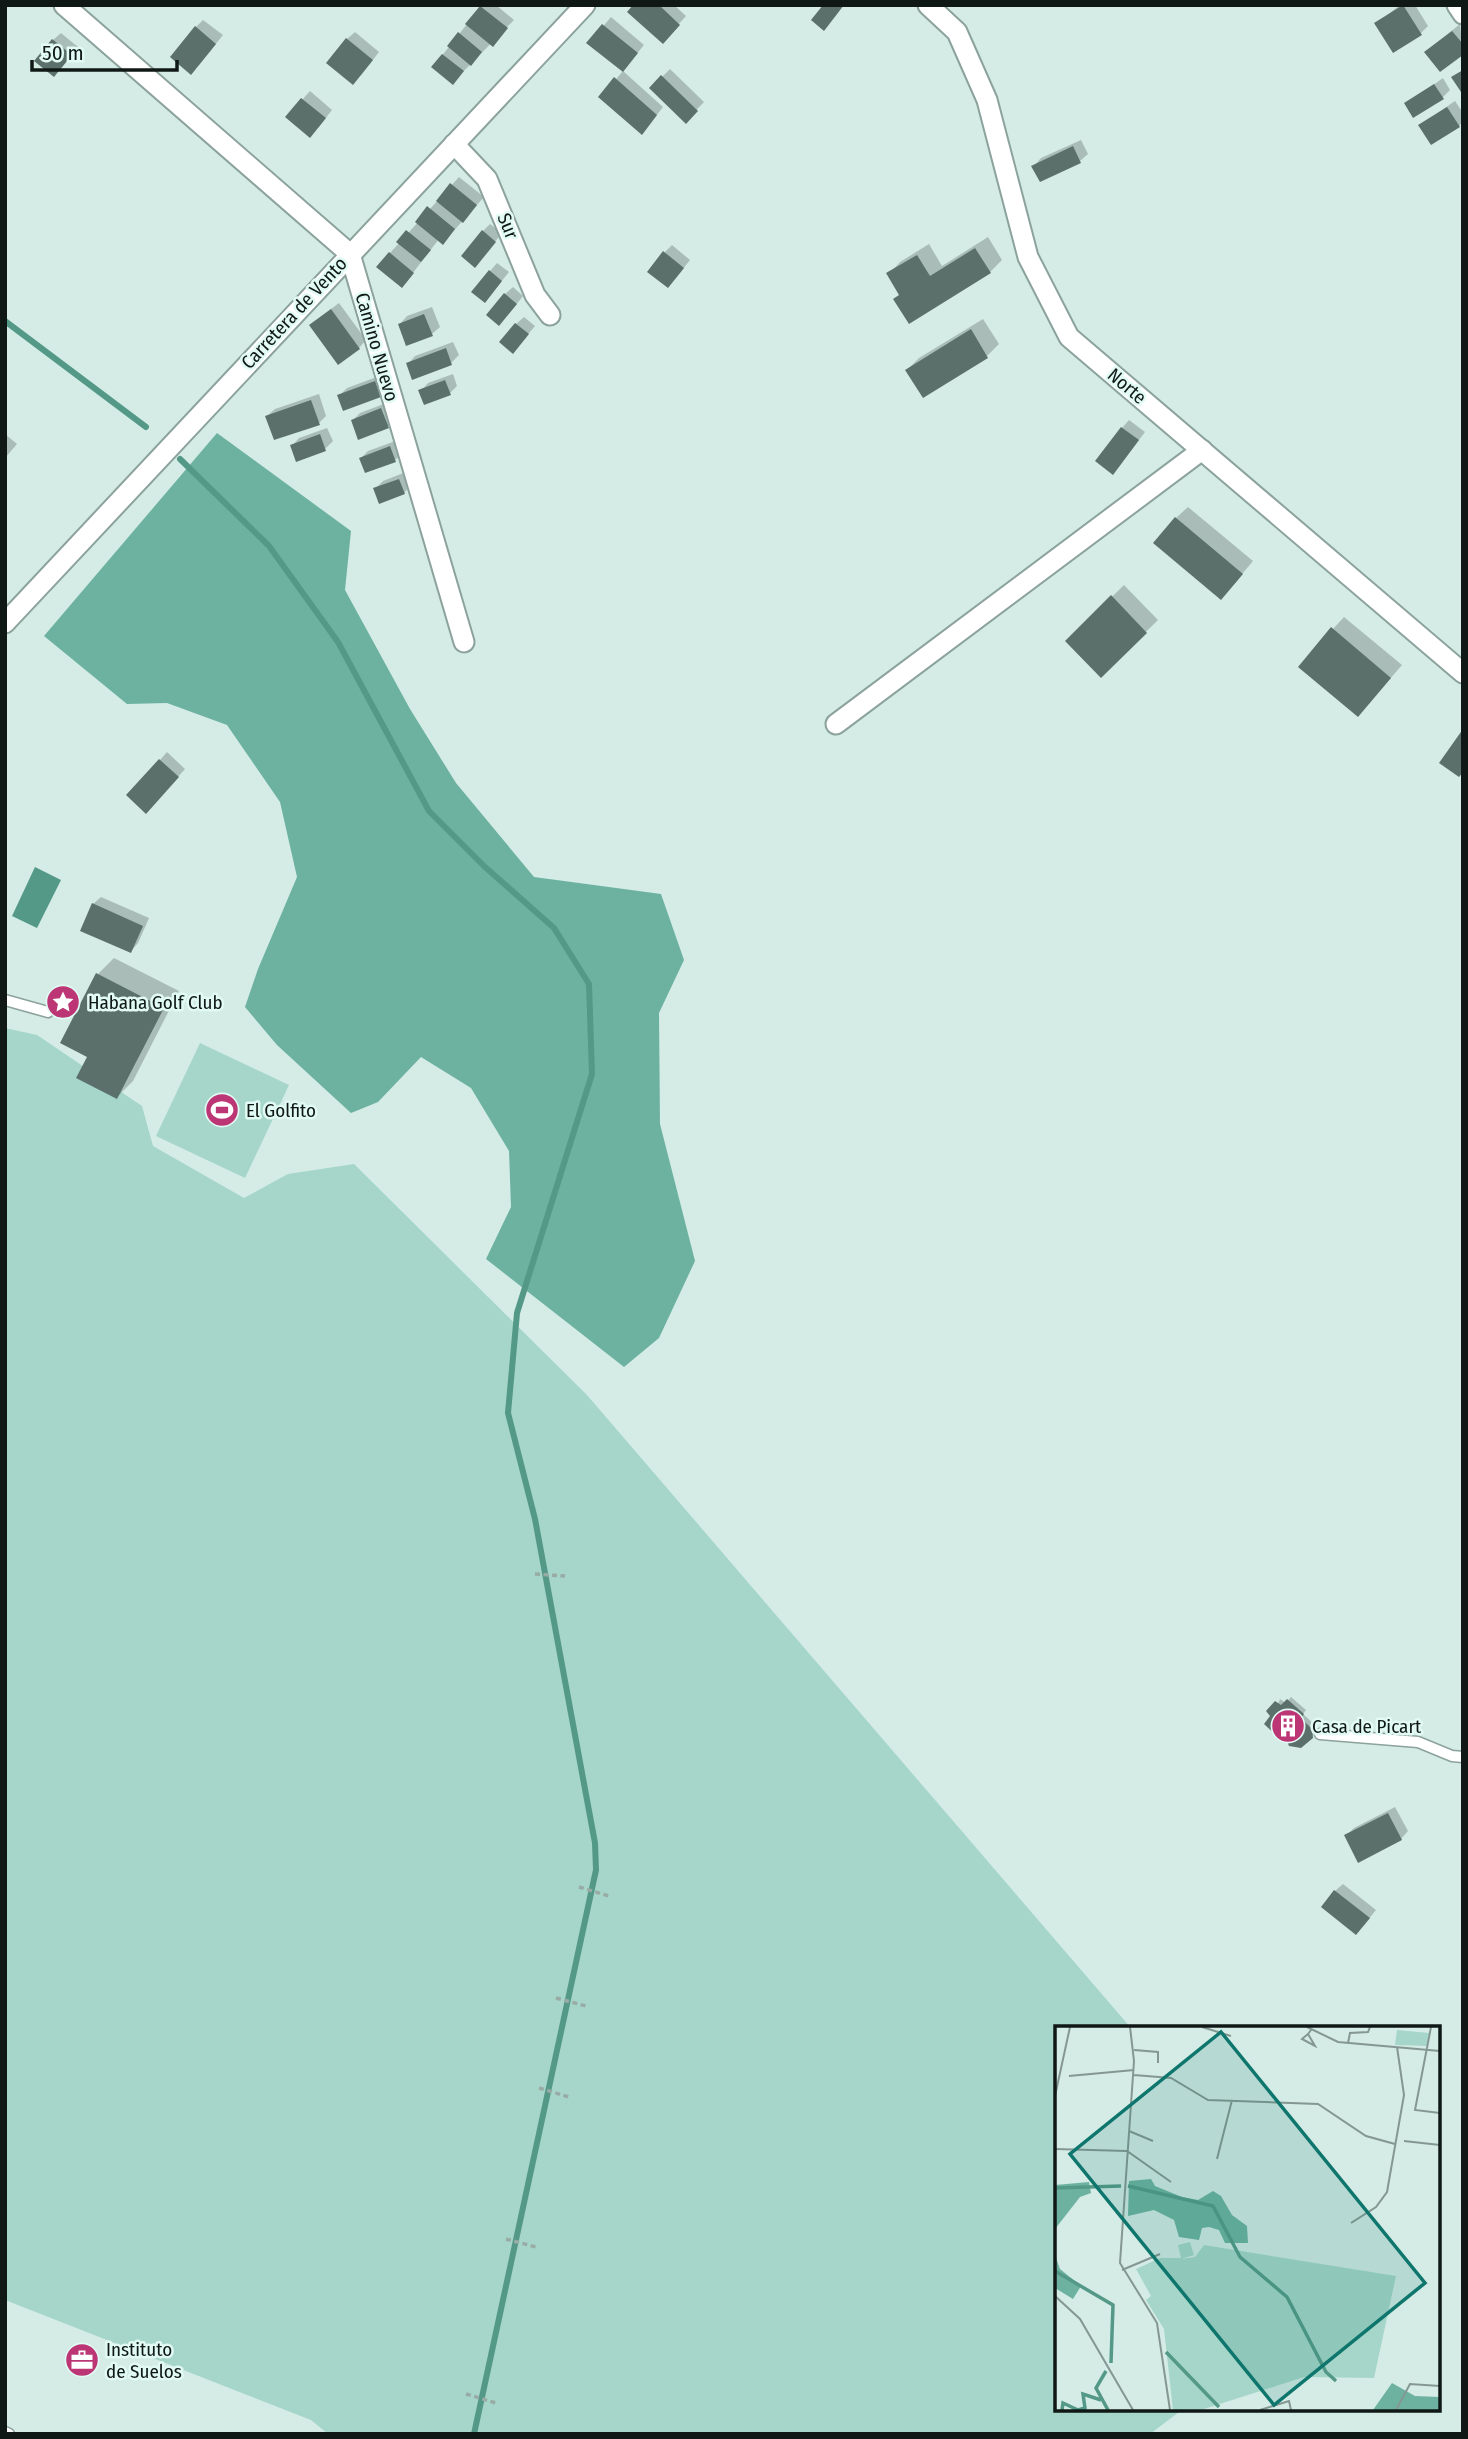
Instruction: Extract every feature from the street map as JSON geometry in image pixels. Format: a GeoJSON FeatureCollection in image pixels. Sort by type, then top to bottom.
{"type":"FeatureCollection","features":[{"type":"Feature","properties":{"kind":"street"},"geometry":{"type":"LineString","coordinates":[[64,5],[350,254]]}},
{"type":"Feature","properties":{"kind":"street","name":"Carretera de Vento"},"geometry":{"type":"LineString","coordinates":[[5,623],[584,5]]}},
{"type":"Feature","properties":{"kind":"street","name":"Norte"},"geometry":{"type":"LineString","coordinates":[[928,5],[957,32],[987,100],[1028,257],[1069,337],[1463,673]]}},
{"type":"Feature","properties":{"kind":"street"},"geometry":{"type":"LineString","coordinates":[[1457,5],[1463,14]]}},
{"type":"Feature","properties":{"kind":"street","name":"Sur"},"geometry":{"type":"LineString","coordinates":[[454,144],[487,179],[535,295],[550,315]]}},
{"type":"Feature","properties":{"kind":"street","name":"Camino Nuevo"},"geometry":{"type":"LineString","coordinates":[[350,254],[464,642]]}},
{"type":"Feature","properties":{"kind":"street"},"geometry":{"type":"LineString","coordinates":[[836,724],[1202,450]]}},
{"type":"Feature","properties":{"kind":"lane"},"geometry":{"type":"LineString","coordinates":[[5,1000],[48,1012]]}},
{"type":"Feature","properties":{"kind":"lane"},"geometry":{"type":"LineString","coordinates":[[1320,1734],[1418,1742],[1452,1756],[1463,1757]]}},
{"type":"Feature","properties":{"kind":"path"},"geometry":{"type":"LineString","coordinates":[[535,1574],[565,1576]]}},
{"type":"Feature","properties":{"kind":"path"},"geometry":{"type":"LineString","coordinates":[[579,1887],[609,1896]]}},
{"type":"Feature","properties":{"kind":"path"},"geometry":{"type":"LineString","coordinates":[[556,1998],[586,2006]]}},
{"type":"Feature","properties":{"kind":"path"},"geometry":{"type":"LineString","coordinates":[[539,2088],[569,2097]]}},
{"type":"Feature","properties":{"kind":"path"},"geometry":{"type":"LineString","coordinates":[[506,2239],[536,2247]]}},
{"type":"Feature","properties":{"kind":"path"},"geometry":{"type":"LineString","coordinates":[[466,2394],[496,2403]]}},
{"type":"Feature","properties":{"kind":"shaded area"},"geometry":{"type":"Polygon","coordinates":[[[217,433],[351,531],[345,590],[410,709],[456,783],[534,877],[661,894],[684,960],[659,1013],[660,1124],[695,1261],[659,1338],[624,1367],[486,1259],[511,1207],[509,1151],[471,1088],[421,1057],[378,1102],[351,1113],[277,1045],[245,1007],[297,877],[280,802],[227,725],[167,703],[127,704],[44,636],[217,433]]]}},
{"type":"Feature","properties":{"kind":"shaded area"},"geometry":{"type":"Polygon","coordinates":[[[35,867],[61,880],[37,928],[12,916],[35,867]]]}},
{"type":"Feature","properties":{"kind":"shaded area"},"geometry":{"type":"Polygon","coordinates":[[[5,1028],[37,1035],[142,1106],[153,1146],[244,1198],[288,1174],[354,1164],[587,1395],[1129,2026],[1055,2026],[1055,2411],[1180,2411],[1150,2434],[328,2434],[311,2420],[5,2300],[5,1028]]]}},
{"type":"Feature","properties":{"kind":"shaded area","name":"El Golfito"},"geometry":{"type":"Polygon","coordinates":[[[200,1043],[289,1085],[245,1178],[156,1136],[200,1043]]]}},
{"type":"Feature","properties":{"kind":"building"},"geometry":{"type":"Polygon","coordinates":[[[633,5],[659,5],[680,25],[663,44],[627,12],[633,5]]]}},
{"type":"Feature","properties":{"kind":"building"},"geometry":{"type":"Polygon","coordinates":[[[823,5],[844,5],[824,31],[811,20],[823,5]]]}},
{"type":"Feature","properties":{"kind":"building"},"geometry":{"type":"Polygon","coordinates":[[[1403,5],[1422,35],[1393,53],[1374,23],[1403,5]]]}},
{"type":"Feature","properties":{"kind":"building"},"geometry":{"type":"Polygon","coordinates":[[[480,6],[508,28],[493,47],[465,24],[480,6]]]}},
{"type":"Feature","properties":{"kind":"building"},"geometry":{"type":"Polygon","coordinates":[[[602,24],[638,53],[623,72],[586,43],[602,24]]]}},
{"type":"Feature","properties":{"kind":"building"},"geometry":{"type":"Polygon","coordinates":[[[195,26],[216,44],[191,75],[170,57],[195,26]]]}},
{"type":"Feature","properties":{"kind":"building"},"geometry":{"type":"Polygon","coordinates":[[[1452,31],[1463,44],[1463,55],[1440,72],[1424,52],[1452,31]]]}},
{"type":"Feature","properties":{"kind":"building"},"geometry":{"type":"Polygon","coordinates":[[[458,32],[482,52],[471,66],[447,46],[458,32]]]}},
{"type":"Feature","properties":{"kind":"building"},"geometry":{"type":"Polygon","coordinates":[[[346,38],[373,60],[353,85],[326,63],[346,38]]]}},
{"type":"Feature","properties":{"kind":"building"},"geometry":{"type":"Polygon","coordinates":[[[52,39],[72,55],[54,77],[34,61],[52,39]]]}},
{"type":"Feature","properties":{"kind":"building"},"geometry":{"type":"Polygon","coordinates":[[[442,54],[464,71],[453,85],[431,67],[442,54]]]}},
{"type":"Feature","properties":{"kind":"building"},"geometry":{"type":"Polygon","coordinates":[[[1463,70],[1463,95],[1451,77],[1463,70]]]}},
{"type":"Feature","properties":{"kind":"building"},"geometry":{"type":"Polygon","coordinates":[[[661,75],[698,111],[686,124],[649,88],[661,75]]]}},
{"type":"Feature","properties":{"kind":"building"},"geometry":{"type":"Polygon","coordinates":[[[614,77],[657,115],[642,135],[598,97],[614,77]]]}},
{"type":"Feature","properties":{"kind":"building"},"geometry":{"type":"Polygon","coordinates":[[[1434,84],[1444,99],[1413,118],[1404,103],[1434,84]]]}},
{"type":"Feature","properties":{"kind":"building"},"geometry":{"type":"Polygon","coordinates":[[[301,98],[326,118],[310,138],[285,117],[301,98]]]}},
{"type":"Feature","properties":{"kind":"building"},"geometry":{"type":"Polygon","coordinates":[[[1447,107],[1460,127],[1431,145],[1418,125],[1447,107]]]}},
{"type":"Feature","properties":{"kind":"building"},"geometry":{"type":"Polygon","coordinates":[[[1073,146],[1081,163],[1040,182],[1031,166],[1073,146]]]}},
{"type":"Feature","properties":{"kind":"building"},"geometry":{"type":"Polygon","coordinates":[[[450,183],[477,205],[463,223],[436,201],[450,183]]]}},
{"type":"Feature","properties":{"kind":"building"},"geometry":{"type":"Polygon","coordinates":[[[427,206],[455,229],[443,245],[415,222],[427,206]]]}},
{"type":"Feature","properties":{"kind":"building"},"geometry":{"type":"Polygon","coordinates":[[[406,230],[431,250],[421,262],[396,242],[406,230]]]}},
{"type":"Feature","properties":{"kind":"building"},"geometry":{"type":"Polygon","coordinates":[[[482,230],[496,242],[475,268],[461,256],[482,230]]]}},
{"type":"Feature","properties":{"kind":"building"},"geometry":{"type":"Polygon","coordinates":[[[975,248],[991,273],[909,324],[893,299],[899,295],[886,273],[917,255],[930,276],[975,248]]]}},
{"type":"Feature","properties":{"kind":"building"},"geometry":{"type":"Polygon","coordinates":[[[663,251],[684,268],[668,288],[647,272],[663,251]]]}},
{"type":"Feature","properties":{"kind":"building"},"geometry":{"type":"Polygon","coordinates":[[[389,252],[414,273],[402,288],[376,267],[389,252]]]}},
{"type":"Feature","properties":{"kind":"building"},"geometry":{"type":"Polygon","coordinates":[[[489,270],[502,281],[485,303],[471,292],[489,270]]]}},
{"type":"Feature","properties":{"kind":"building"},"geometry":{"type":"Polygon","coordinates":[[[504,293],[517,304],[499,326],[486,315],[504,293]]]}},
{"type":"Feature","properties":{"kind":"building"},"geometry":{"type":"Polygon","coordinates":[[[331,309],[360,349],[338,365],[309,325],[331,309]]]}},
{"type":"Feature","properties":{"kind":"building"},"geometry":{"type":"Polygon","coordinates":[[[424,314],[433,336],[406,346],[398,324],[424,314]]]}},
{"type":"Feature","properties":{"kind":"building"},"geometry":{"type":"Polygon","coordinates":[[[515,323],[529,334],[513,354],[499,342],[515,323]]]}},
{"type":"Feature","properties":{"kind":"building"},"geometry":{"type":"Polygon","coordinates":[[[971,329],[988,358],[923,398],[905,370],[971,329]]]}},
{"type":"Feature","properties":{"kind":"building"},"geometry":{"type":"Polygon","coordinates":[[[446,348],[452,365],[412,380],[406,363],[446,348]]]}},
{"type":"Feature","properties":{"kind":"building"},"geometry":{"type":"Polygon","coordinates":[[[445,380],[451,395],[424,405],[418,390],[445,380]]]}},
{"type":"Feature","properties":{"kind":"building"},"geometry":{"type":"Polygon","coordinates":[[[375,381],[381,397],[343,411],[337,395],[375,381]]]}},
{"type":"Feature","properties":{"kind":"building"},"geometry":{"type":"Polygon","coordinates":[[[311,400],[320,425],[274,440],[265,416],[311,400]]]}},
{"type":"Feature","properties":{"kind":"building"},"geometry":{"type":"Polygon","coordinates":[[[381,408],[389,428],[358,440],[351,420],[381,408]]]}},
{"type":"Feature","properties":{"kind":"building"},"geometry":{"type":"Polygon","coordinates":[[[1121,427],[1139,440],[1113,475],[1095,461],[1121,427]]]}},
{"type":"Feature","properties":{"kind":"building"},"geometry":{"type":"Polygon","coordinates":[[[320,434],[326,451],[296,462],[290,445],[320,434]]]}},
{"type":"Feature","properties":{"kind":"building"},"geometry":{"type":"Polygon","coordinates":[[[390,446],[396,462],[365,473],[359,458],[390,446]]]}},
{"type":"Feature","properties":{"kind":"building"},"geometry":{"type":"Polygon","coordinates":[[[399,479],[405,494],[379,504],[373,488],[399,479]]]}},
{"type":"Feature","properties":{"kind":"building"},"geometry":{"type":"Polygon","coordinates":[[[1175,517],[1243,574],[1221,600],[1153,543],[1175,517]]]}},
{"type":"Feature","properties":{"kind":"building"},"geometry":{"type":"Polygon","coordinates":[[[1111,595],[1147,633],[1101,678],[1065,641],[1111,595]]]}},
{"type":"Feature","properties":{"kind":"building"},"geometry":{"type":"Polygon","coordinates":[[[1331,627],[1391,678],[1358,717],[1298,667],[1331,627]]]}},
{"type":"Feature","properties":{"kind":"building"},"geometry":{"type":"Polygon","coordinates":[[[1463,729],[1463,772],[1459,777],[1439,763],[1463,729]]]}},
{"type":"Feature","properties":{"kind":"building"},"geometry":{"type":"Polygon","coordinates":[[[159,759],[179,777],[146,814],[126,795],[159,759]]]}},
{"type":"Feature","properties":{"kind":"building"},"geometry":{"type":"Polygon","coordinates":[[[92,903],[143,926],[131,953],[80,931],[92,903]]]}},
{"type":"Feature","properties":{"kind":"building"},"geometry":{"type":"Polygon","coordinates":[[[96,973],[164,1008],[117,1099],[76,1078],[87,1057],[60,1043],[96,973]]]}},
{"type":"Feature","properties":{"kind":"building","name":"Casa de Picart"},"geometry":{"type":"Polygon","coordinates":[[[1287,1699],[1304,1714],[1301,1718],[1312,1729],[1313,1738],[1301,1748],[1289,1746],[1286,1739],[1282,1736],[1279,1738],[1264,1724],[1270,1716],[1266,1711],[1275,1701],[1281,1705],[1287,1699]]]}},
{"type":"Feature","properties":{"kind":"building"},"geometry":{"type":"Polygon","coordinates":[[[1388,1813],[1402,1840],[1358,1863],[1344,1835],[1388,1813]]]}},
{"type":"Feature","properties":{"kind":"building"},"geometry":{"type":"Polygon","coordinates":[[[1334,1890],[1370,1918],[1356,1935],[1321,1907],[1334,1890]]]}},
{"type":"Feature","properties":{"kind":"waterway"},"geometry":{"type":"LineString","coordinates":[[5,321],[146,427]]}},
{"type":"Feature","properties":{"kind":"waterway"},"geometry":{"type":"LineString","coordinates":[[180,459],[269,546],[338,642],[429,811],[485,867],[554,928],[589,984],[592,1074],[517,1313],[508,1413],[535,1519],[595,1843],[596,1870],[474,2434]]}},
{"type":"Feature","properties":{"kind":"place","name":"Habana Golf Club"},"geometry":{"type":"Point","coordinates":[63,1002]}},
{"type":"Feature","properties":{"kind":"place","name":"El Golfito"},"geometry":{"type":"Point","coordinates":[222,1110]}},
{"type":"Feature","properties":{"kind":"place","name":"Casa de Picart"},"geometry":{"type":"Point","coordinates":[1288,1726]}},
{"type":"Feature","properties":{"kind":"place","name":"Instituto de Suelos"},"geometry":{"type":"Point","coordinates":[82,2360]}}]}
